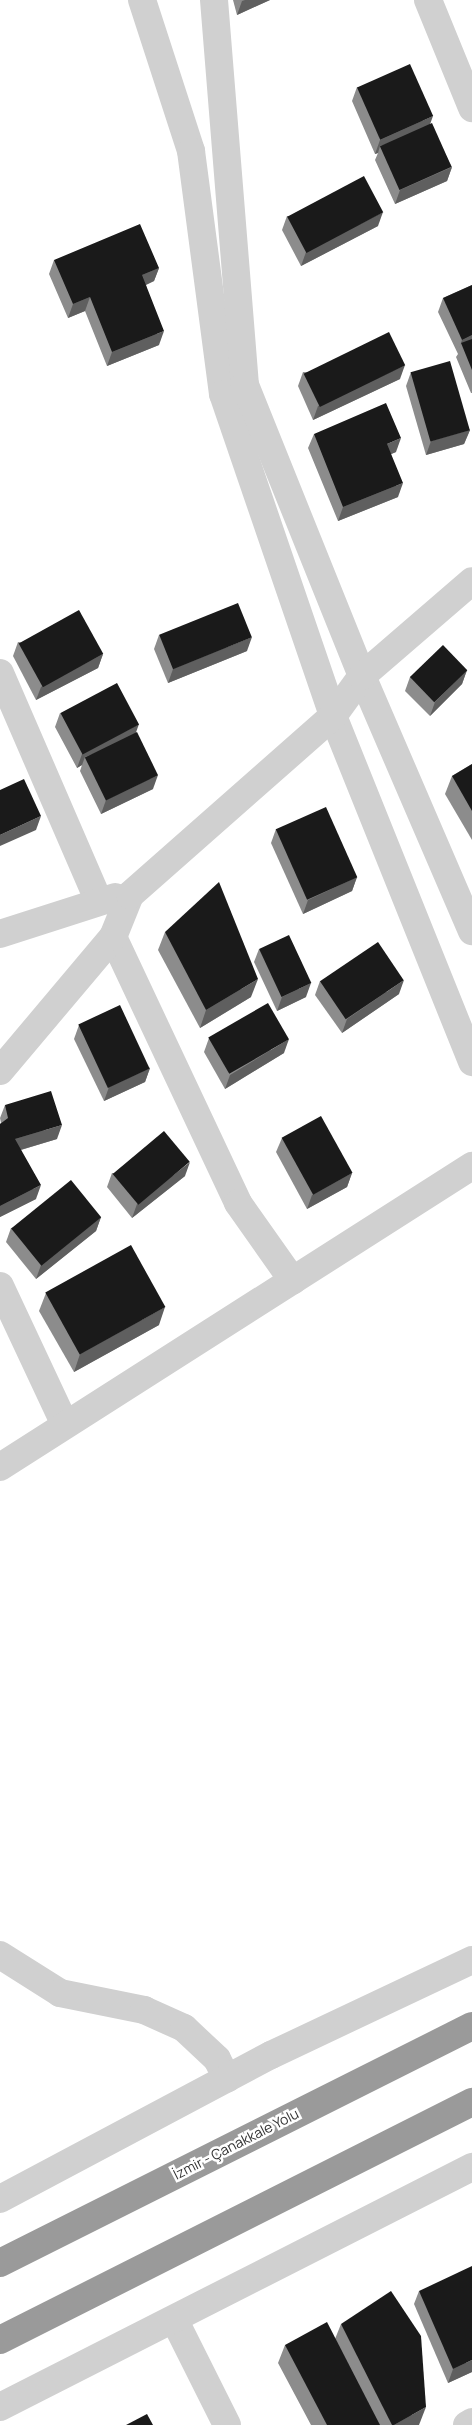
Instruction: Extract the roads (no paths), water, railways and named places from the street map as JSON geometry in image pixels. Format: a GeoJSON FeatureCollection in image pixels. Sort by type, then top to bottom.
{"type":"FeatureCollection","features":[{"type":"Feature","properties":{"kind":"highway","name":"İzmir - Çanakkale Yolu"},"geometry":{"type":"LineString","coordinates":[[0,2263],[472,2026]]}},
{"type":"Feature","properties":{"kind":"highway"},"geometry":{"type":"LineString","coordinates":[[0,2340],[472,2102]]}},
{"type":"Feature","properties":{"kind":"street"},"geometry":{"type":"LineString","coordinates":[[142,0],[191,151],[223,394],[333,716],[472,1062]]}},
{"type":"Feature","properties":{"kind":"street"},"geometry":{"type":"LineString","coordinates":[[214,0],[245,385],[362,676],[472,931]]}},
{"type":"Feature","properties":{"kind":"street"},"geometry":{"type":"LineString","coordinates":[[428,0],[462,56],[472,108]]}},
{"type":"Feature","properties":{"kind":"street"},"geometry":{"type":"LineString","coordinates":[[0,1071],[113,937],[130,894],[333,716],[362,676],[472,581]]}},
{"type":"Feature","properties":{"kind":"street"},"geometry":{"type":"LineString","coordinates":[[0,673],[98,900]]}},
{"type":"Feature","properties":{"kind":"street"},"geometry":{"type":"LineString","coordinates":[[0,934],[98,900],[130,894]]}},
{"type":"Feature","properties":{"kind":"street"},"geometry":{"type":"LineString","coordinates":[[113,937],[238,1203],[293,1281]]}},
{"type":"Feature","properties":{"kind":"street"},"geometry":{"type":"LineString","coordinates":[[0,1467],[472,1166]]}},
{"type":"Feature","properties":{"kind":"street"},"geometry":{"type":"LineString","coordinates":[[0,1286],[65,1425]]}},
{"type":"Feature","properties":{"kind":"street"},"geometry":{"type":"LineString","coordinates":[[0,1955],[60,1993],[144,2010],[184,2028],[217,2059],[227,2078]]}},
{"type":"Feature","properties":{"kind":"street"},"geometry":{"type":"LineString","coordinates":[[0,2199],[227,2078],[472,1960]]}},
{"type":"Feature","properties":{"kind":"street"},"geometry":{"type":"LineString","coordinates":[[0,2407],[175,2321],[472,2167]]}},
{"type":"Feature","properties":{"kind":"street"},"geometry":{"type":"LineString","coordinates":[[175,2321],[227,2425]]}},
{"type":"Feature","properties":{"kind":"street"},"geometry":{"type":"LineString","coordinates":[[467,2425],[472,2422]]}}]}
